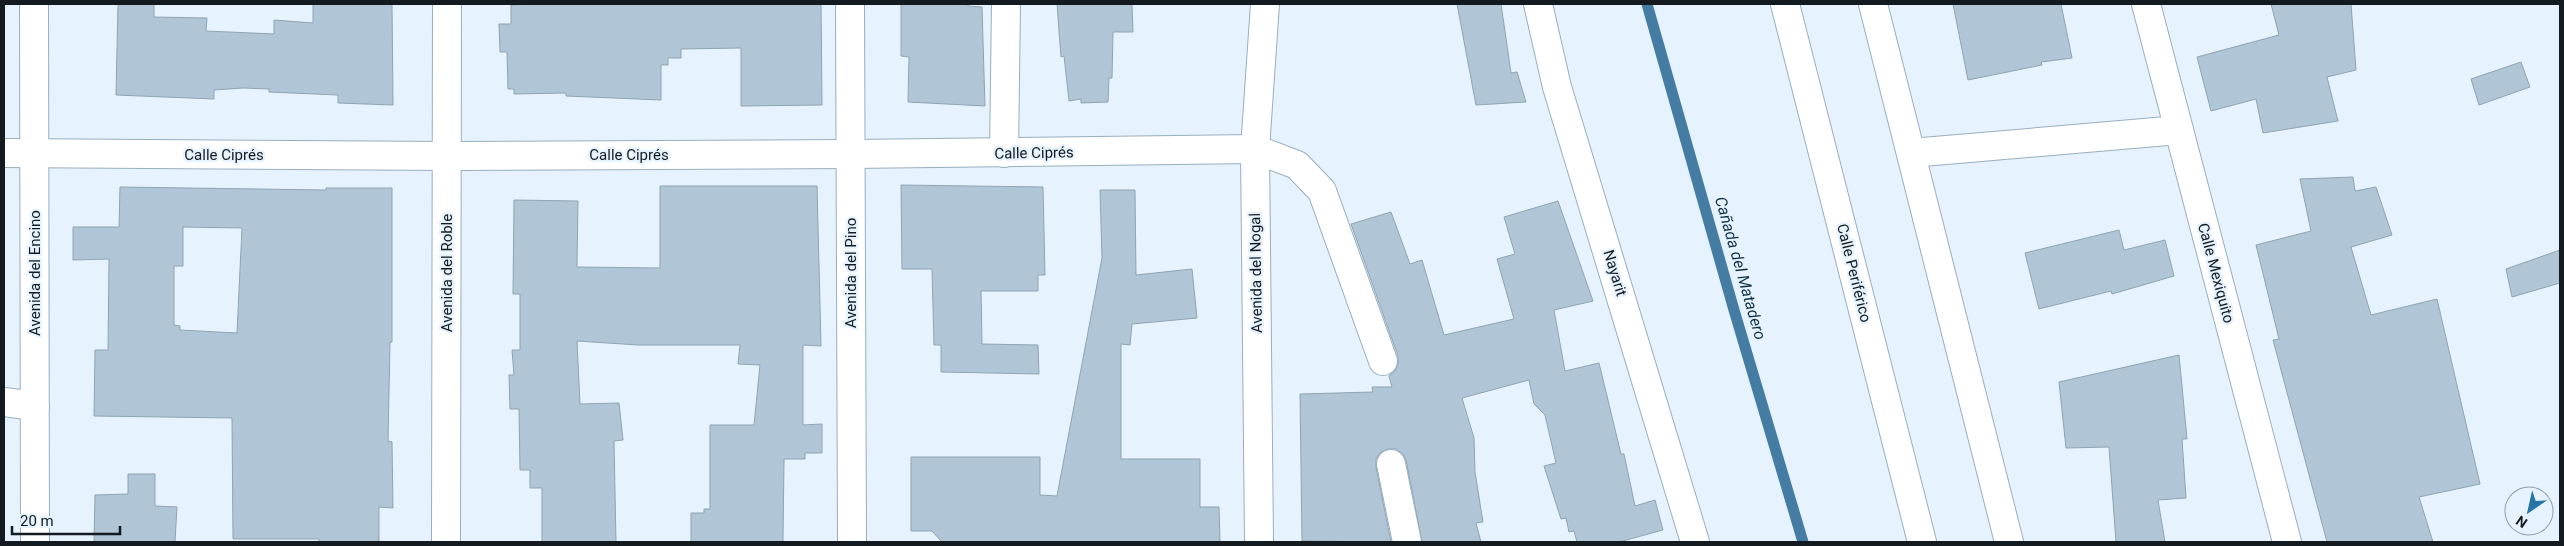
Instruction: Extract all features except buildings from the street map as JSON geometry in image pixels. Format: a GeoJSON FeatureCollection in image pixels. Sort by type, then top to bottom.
{"type":"FeatureCollection","features":[{"type":"Feature","properties":{"kind":"main road","name":"Avenida del Encino"},"geometry":{"type":"LineString","coordinates":[[34,4],[35,542]]}},
{"type":"Feature","properties":{"kind":"main road","name":"Avenida del Roble"},"geometry":{"type":"LineString","coordinates":[[446,542],[447,4]]}},
{"type":"Feature","properties":{"kind":"main road","name":"Avenida del Pino"},"geometry":{"type":"LineString","coordinates":[[850,4],[852,542]]}},
{"type":"Feature","properties":{"kind":"main road"},"geometry":{"type":"LineString","coordinates":[[1004,153],[1006,4]]}},
{"type":"Feature","properties":{"kind":"main road","name":"Avenida del Nogal"},"geometry":{"type":"LineString","coordinates":[[1259,542],[1255,149],[1265,4]]}},
{"type":"Feature","properties":{"kind":"main road","name":"Nayarit"},"geometry":{"type":"LineString","coordinates":[[1538,4],[1557,87],[1695,542]]}},
{"type":"Feature","properties":{"kind":"main road","name":"Calle Periférico"},"geometry":{"type":"LineString","coordinates":[[1785,4],[1922,542]]}},
{"type":"Feature","properties":{"kind":"main road","name":"Calle Mexiquito"},"geometry":{"type":"LineString","coordinates":[[2146,4],[2287,542]]}},
{"type":"Feature","properties":{"kind":"main road"},"geometry":{"type":"LineString","coordinates":[[1876,10],[1910,153],[2009,542]]}},
{"type":"Feature","properties":{"kind":"main road"},"geometry":{"type":"LineString","coordinates":[[1910,153],[2179,130]]}},
{"type":"Feature","properties":{"kind":"main road","name":"Calle Ciprés"},"geometry":{"type":"LineString","coordinates":[[4,153],[35,155],[448,156],[1004,153],[1255,149]]}},
{"type":"Feature","properties":{"kind":"main road"},"geometry":{"type":"LineString","coordinates":[[1255,149],[1297,165],[1322,191],[1383,361]]}},
{"type":"Feature","properties":{"kind":"main road"},"geometry":{"type":"LineString","coordinates":[[4,402],[35,406]]}},
{"type":"Feature","properties":{"kind":"main road"},"geometry":{"type":"LineString","coordinates":[[1391,464],[1407,542]]}},
{"type":"Feature","properties":{"kind":"waterway","name":"Cañada del Matadero"},"geometry":{"type":"LineString","coordinates":[[1647,4],[1734,310],[1803,542]]}}]}
